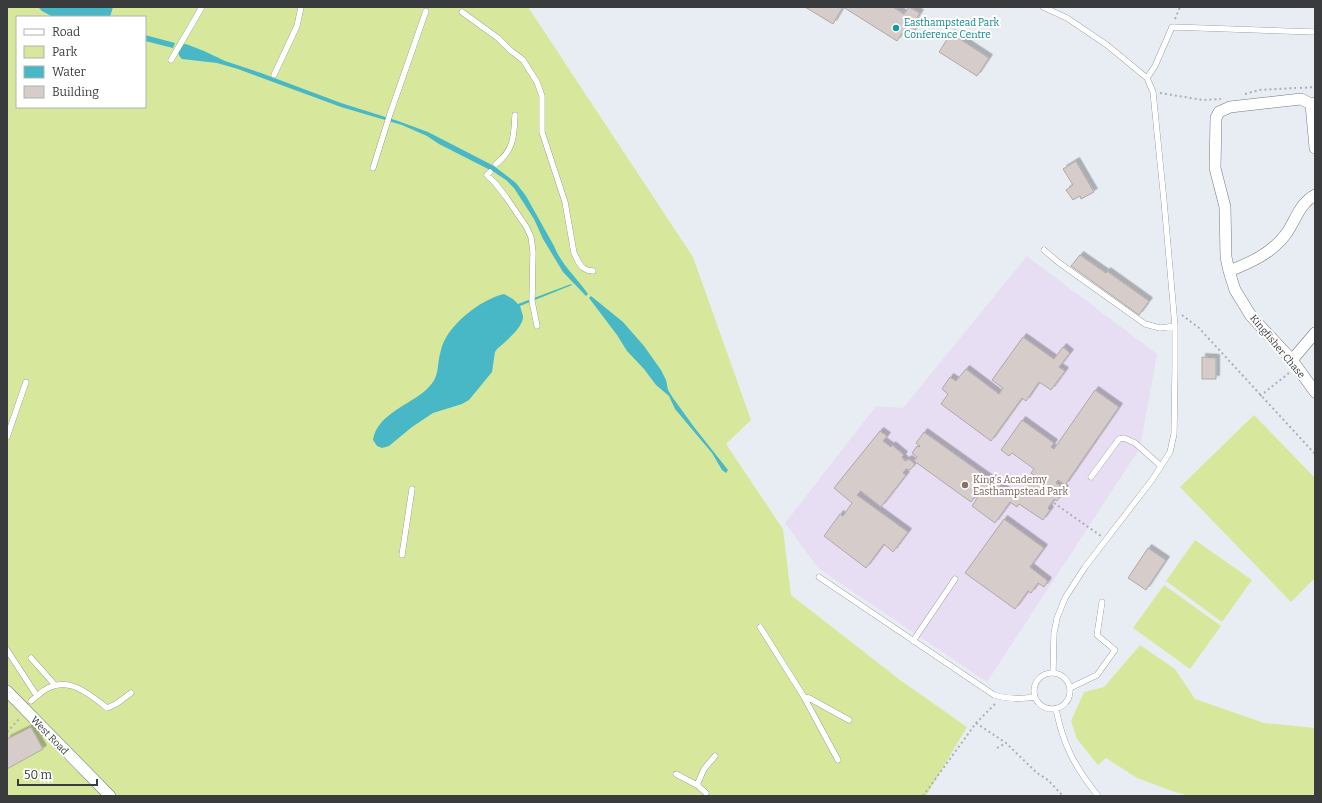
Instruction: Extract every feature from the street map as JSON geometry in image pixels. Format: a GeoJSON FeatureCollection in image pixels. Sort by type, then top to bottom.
{"type":"FeatureCollection","features":[{"type":"Feature","properties":{"kind":"street","name":"Kingfisher Chase"},"geometry":{"type":"LineString","coordinates":[[1315,148],[1313,103],[1301,99],[1230,107],[1219,112],[1216,118],[1215,168],[1225,207],[1226,257],[1235,290],[1251,316],[1294,364],[1315,392]]}},
{"type":"Feature","properties":{"kind":"street"},"geometry":{"type":"LineString","coordinates":[[1229,271],[1256,259],[1278,244],[1285,236],[1299,209],[1315,194]]}},
{"type":"Feature","properties":{"kind":"street"},"geometry":{"type":"LineString","coordinates":[[1294,364],[1315,333]]}},
{"type":"Feature","properties":{"kind":"street","name":"West Road"},"geometry":{"type":"LineString","coordinates":[[7,691],[110,796]]}},
{"type":"Feature","properties":{"kind":"lane"},"geometry":{"type":"LineString","coordinates":[[171,60],[175,50],[202,7]]}},
{"type":"Feature","properties":{"kind":"lane"},"geometry":{"type":"LineString","coordinates":[[274,74],[297,26],[301,7]]}},
{"type":"Feature","properties":{"kind":"lane"},"geometry":{"type":"LineString","coordinates":[[1043,7],[1067,18],[1107,45],[1146,78],[1153,92],[1164,201],[1176,369],[1174,434],[1170,452],[1152,480],[1085,567],[1065,598],[1057,618],[1054,632],[1053,673]]}},
{"type":"Feature","properties":{"kind":"lane"},"geometry":{"type":"LineString","coordinates":[[373,168],[426,11]]}},
{"type":"Feature","properties":{"kind":"lane"},"geometry":{"type":"LineString","coordinates":[[462,12],[498,38],[522,60],[537,82],[542,96],[542,132],[565,202],[574,252],[578,263],[582,267],[593,271]]}},
{"type":"Feature","properties":{"kind":"lane"},"geometry":{"type":"LineString","coordinates":[[1146,78],[1155,66],[1172,27],[1315,32]]}},
{"type":"Feature","properties":{"kind":"lane"},"geometry":{"type":"LineString","coordinates":[[496,164],[504,158],[511,148],[514,137],[515,115]]}},
{"type":"Feature","properties":{"kind":"lane"},"geometry":{"type":"LineString","coordinates":[[490,172],[487,176],[495,183],[506,197],[527,228],[531,237],[533,252],[532,301],[537,326]]}},
{"type":"Feature","properties":{"kind":"lane"},"geometry":{"type":"LineString","coordinates":[[1044,250],[1058,262],[1145,324],[1160,328],[1174,326]]}},
{"type":"Feature","properties":{"kind":"lane"},"geometry":{"type":"LineString","coordinates":[[7,437],[26,382]]}},
{"type":"Feature","properties":{"kind":"lane"},"geometry":{"type":"LineString","coordinates":[[1091,477],[1119,439],[1124,438],[1135,444],[1161,466]]}},
{"type":"Feature","properties":{"kind":"lane"},"geometry":{"type":"LineString","coordinates":[[402,555],[412,489]]}},
{"type":"Feature","properties":{"kind":"lane"},"geometry":{"type":"LineString","coordinates":[[819,577],[981,687],[1001,697],[1026,699],[1035,697]]}},
{"type":"Feature","properties":{"kind":"lane"},"geometry":{"type":"LineString","coordinates":[[913,640],[955,579]]}},
{"type":"Feature","properties":{"kind":"lane"},"geometry":{"type":"LineString","coordinates":[[1070,688],[1097,675],[1114,650],[1097,635],[1102,602]]}},
{"type":"Feature","properties":{"kind":"lane"},"geometry":{"type":"LineString","coordinates":[[760,627],[804,696],[838,760]]}},
{"type":"Feature","properties":{"kind":"lane"},"geometry":{"type":"LineString","coordinates":[[7,650],[37,696]]}},
{"type":"Feature","properties":{"kind":"lane"},"geometry":{"type":"LineString","coordinates":[[31,658],[55,685]]}},
{"type":"Feature","properties":{"kind":"lane"},"geometry":{"type":"LineString","coordinates":[[1053,673],[1059,674],[1064,678],[1070,688],[1070,695],[1063,706],[1056,709],[1048,709],[1038,703],[1034,690],[1039,679],[1053,673]]}},
{"type":"Feature","properties":{"kind":"lane"},"geometry":{"type":"LineString","coordinates":[[31,701],[48,687],[64,684],[78,688],[91,695],[107,708],[116,704],[131,693]]}},
{"type":"Feature","properties":{"kind":"lane"},"geometry":{"type":"LineString","coordinates":[[804,696],[849,720]]}},
{"type":"Feature","properties":{"kind":"lane"},"geometry":{"type":"LineString","coordinates":[[1056,709],[1061,733],[1068,752],[1098,796]]}},
{"type":"Feature","properties":{"kind":"lane"},"geometry":{"type":"LineString","coordinates":[[697,785],[704,769],[715,756]]}},
{"type":"Feature","properties":{"kind":"lane"},"geometry":{"type":"LineString","coordinates":[[676,774],[697,785],[706,792]]}},
{"type":"Feature","properties":{"kind":"path"},"geometry":{"type":"LineString","coordinates":[[1172,27],[1180,7]]}},
{"type":"Feature","properties":{"kind":"path"},"geometry":{"type":"LineString","coordinates":[[1244,94],[1259,90],[1315,87]]}},
{"type":"Feature","properties":{"kind":"path"},"geometry":{"type":"LineString","coordinates":[[1153,92],[1203,100],[1222,99]]}},
{"type":"Feature","properties":{"kind":"path"},"geometry":{"type":"LineString","coordinates":[[1173,313],[1184,315],[1199,328],[1315,454]]}},
{"type":"Feature","properties":{"kind":"path"},"geometry":{"type":"LineString","coordinates":[[1260,396],[1294,364]]}},
{"type":"Feature","properties":{"kind":"path"},"geometry":{"type":"LineString","coordinates":[[1054,503],[1106,539]]}},
{"type":"Feature","properties":{"kind":"path"},"geometry":{"type":"LineString","coordinates":[[923,796],[976,724],[1001,697]]}},
{"type":"Feature","properties":{"kind":"path"},"geometry":{"type":"LineString","coordinates":[[7,732],[24,714]]}},
{"type":"Feature","properties":{"kind":"path"},"geometry":{"type":"LineString","coordinates":[[976,724],[1006,744],[1048,780],[1063,796]]}},
{"type":"Feature","properties":{"kind":"path"},"geometry":{"type":"LineString","coordinates":[[997,748],[1006,744]]}},
{"type":"Feature","properties":{"kind":"shaded area","name":"King's Academy Easthampstead Park"},"geometry":{"type":"Polygon","coordinates":[[[1027,256],[1157,354],[1140,448],[987,682],[818,568],[785,523],[876,406],[903,408],[1027,256]]]}},
{"type":"Feature","properties":{"kind":"green space"},"geometry":{"type":"Polygon","coordinates":[[[7,7],[528,7],[693,257],[751,420],[726,444],[783,529],[791,595],[900,680],[967,727],[926,796],[116,796],[7,684],[7,7]]]}},
{"type":"Feature","properties":{"kind":"green space"},"geometry":{"type":"Polygon","coordinates":[[[1254,415],[1315,478],[1315,578],[1291,602],[1180,487],[1254,415]]]}},
{"type":"Feature","properties":{"kind":"green space"},"geometry":{"type":"Polygon","coordinates":[[[1195,540],[1252,580],[1222,622],[1166,581],[1195,540]]]}},
{"type":"Feature","properties":{"kind":"green space"},"geometry":{"type":"Polygon","coordinates":[[[1164,585],[1221,626],[1190,669],[1133,628],[1164,585]]]}},
{"type":"Feature","properties":{"kind":"green space"},"geometry":{"type":"Polygon","coordinates":[[[1140,645],[1175,669],[1195,699],[1264,723],[1315,728],[1315,796],[1189,796],[1137,778],[1106,758],[1098,765],[1077,739],[1071,721],[1084,692],[1104,687],[1140,645]]]}},
{"type":"Feature","properties":{"kind":"green space"},"geometry":{"type":"Polygon","coordinates":[[[7,699],[28,718],[46,740],[102,796],[7,796],[7,699]]]}},
{"type":"Feature","properties":{"kind":"water"},"geometry":{"type":"Polygon","coordinates":[[[38,7],[113,7],[110,16],[51,16],[38,7]]]}},
{"type":"Feature","properties":{"kind":"water"},"geometry":{"type":"Polygon","coordinates":[[[146,35],[175,43],[173,48],[146,41],[146,35]]]}},
{"type":"Feature","properties":{"kind":"water"},"geometry":{"type":"Polygon","coordinates":[[[186,44],[225,61],[341,103],[428,132],[494,166],[516,183],[526,196],[557,253],[588,294],[586,296],[563,272],[543,239],[534,219],[514,188],[506,180],[494,172],[439,144],[427,136],[402,125],[341,107],[238,69],[217,63],[182,59],[178,52],[180,45],[186,44]]]}},
{"type":"Feature","properties":{"kind":"water"},"geometry":{"type":"Polygon","coordinates":[[[571,284],[572,285],[520,306],[523,316],[520,325],[497,349],[495,352],[492,372],[469,400],[462,404],[433,413],[412,427],[389,446],[382,448],[377,446],[373,440],[381,423],[395,411],[420,395],[434,380],[444,341],[457,323],[466,315],[485,302],[504,294],[518,304],[571,284]]]}},
{"type":"Feature","properties":{"kind":"water"},"geometry":{"type":"Polygon","coordinates":[[[591,296],[623,322],[644,346],[661,370],[666,380],[668,390],[673,398],[728,470],[726,473],[722,470],[712,453],[675,409],[669,396],[656,385],[644,369],[627,351],[589,298],[591,296]]]}},
{"type":"Feature","properties":{"kind":"building"},"geometry":{"type":"Polygon","coordinates":[[[805,7],[843,7],[833,24],[805,7]]]}},
{"type":"Feature","properties":{"kind":"building","name":"Easthampstead Park Conference Centre"},"geometry":{"type":"Polygon","coordinates":[[[843,7],[893,7],[904,14],[909,7],[920,13],[915,21],[919,24],[910,36],[903,32],[897,41],[843,7]]]}},
{"type":"Feature","properties":{"kind":"building"},"geometry":{"type":"Polygon","coordinates":[[[951,33],[989,58],[977,76],[939,52],[951,33]]]}},
{"type":"Feature","properties":{"kind":"building"},"geometry":{"type":"Polygon","coordinates":[[[1076,161],[1094,192],[1081,199],[1080,196],[1073,200],[1066,190],[1073,185],[1063,169],[1076,161]]]}},
{"type":"Feature","properties":{"kind":"building"},"geometry":{"type":"Polygon","coordinates":[[[1080,255],[1106,273],[1107,271],[1149,301],[1139,315],[1071,266],[1080,255]]]}},
{"type":"Feature","properties":{"kind":"building"},"geometry":{"type":"Polygon","coordinates":[[[1023,337],[1054,359],[1063,347],[1070,353],[1059,367],[1065,371],[1051,390],[1039,382],[1026,401],[1022,398],[991,441],[941,404],[948,394],[942,389],[950,377],[956,381],[966,369],[999,394],[1003,388],[992,380],[1023,337]]]}},
{"type":"Feature","properties":{"kind":"building"},"geometry":{"type":"Polygon","coordinates":[[[1202,357],[1216,358],[1216,379],[1202,379],[1202,357]]]}},
{"type":"Feature","properties":{"kind":"building"},"geometry":{"type":"Polygon","coordinates":[[[1095,390],[1119,407],[1065,485],[1058,480],[1056,483],[1065,489],[1057,501],[1054,499],[1048,508],[1050,510],[1043,520],[1019,504],[1017,507],[1010,502],[995,523],[972,506],[981,492],[979,491],[971,502],[914,461],[917,457],[912,453],[917,446],[920,446],[916,443],[924,432],[1018,498],[1034,475],[1031,473],[1034,469],[1012,453],[1009,456],[1001,450],[1022,420],[1054,443],[1051,447],[1054,449],[1095,390]]]}},
{"type":"Feature","properties":{"kind":"building"},"geometry":{"type":"Polygon","coordinates":[[[880,431],[887,436],[883,441],[891,447],[892,445],[904,455],[902,457],[905,461],[909,459],[915,464],[910,470],[906,469],[903,473],[906,475],[881,507],[861,491],[857,495],[908,532],[893,552],[884,544],[866,568],[824,536],[840,514],[843,516],[852,503],[834,488],[880,431]]]}},
{"type":"Feature","properties":{"kind":"building"},"geometry":{"type":"Polygon","coordinates":[[[1004,519],[1044,548],[1030,567],[1048,581],[1044,587],[1038,583],[1031,593],[1028,591],[1015,609],[965,573],[1004,519]]]}},
{"type":"Feature","properties":{"kind":"building"},"geometry":{"type":"Polygon","coordinates":[[[1148,548],[1166,560],[1146,590],[1128,578],[1148,548]]]}},
{"type":"Feature","properties":{"kind":"building"},"geometry":{"type":"Polygon","coordinates":[[[31,727],[43,749],[7,769],[7,739],[31,727]]]}},
{"type":"Feature","properties":{"kind":"place","name":"Easthampstead Park Conference Centre"},"geometry":{"type":"Point","coordinates":[896,28]}},
{"type":"Feature","properties":{"kind":"place","name":"King's Academy Easthampstead Park"},"geometry":{"type":"Point","coordinates":[965,485]}}]}
